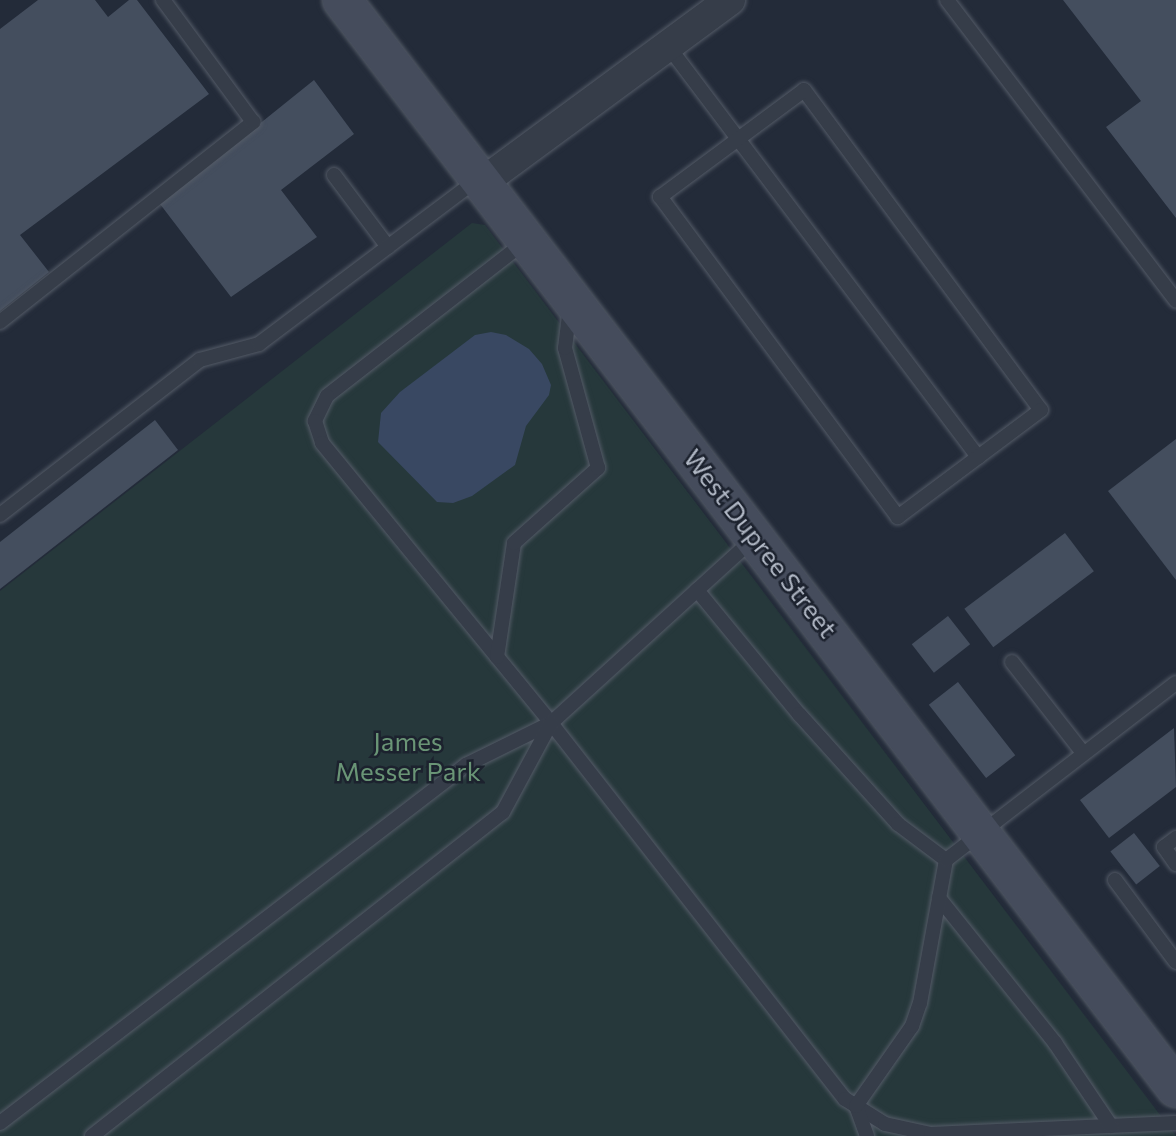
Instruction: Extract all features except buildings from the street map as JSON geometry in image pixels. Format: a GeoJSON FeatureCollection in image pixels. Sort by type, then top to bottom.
{"type":"FeatureCollection","features":[{"type":"Feature","properties":{"kind":"street","name":"West Dupree Street"},"geometry":{"type":"LineString","coordinates":[[342,0],[982,830],[1176,1088]]}},
{"type":"Feature","properties":{"kind":"street"},"geometry":{"type":"LineString","coordinates":[[481,180],[730,0]]}},
{"type":"Feature","properties":{"kind":"lane"},"geometry":{"type":"LineString","coordinates":[[0,322],[253,122],[163,0]]}},
{"type":"Feature","properties":{"kind":"lane"},"geometry":{"type":"LineString","coordinates":[[947,0],[1176,301]]}},
{"type":"Feature","properties":{"kind":"lane"},"geometry":{"type":"LineString","coordinates":[[668,46],[978,457]]}},
{"type":"Feature","properties":{"kind":"lane"},"geometry":{"type":"LineString","coordinates":[[804,90],[1041,410],[898,517],[660,197],[738,139],[804,90]]}},
{"type":"Feature","properties":{"kind":"lane"},"geometry":{"type":"LineString","coordinates":[[334,175],[388,247]]}},
{"type":"Feature","properties":{"kind":"lane"},"geometry":{"type":"LineString","coordinates":[[0,515],[200,360],[259,344],[481,180]]}},
{"type":"Feature","properties":{"kind":"lane"},"geometry":{"type":"LineString","coordinates":[[527,240],[327,396],[315,421],[322,443],[551,723],[818,1070],[856,1107],[885,1124],[931,1134],[1176,1123]]}},
{"type":"Feature","properties":{"kind":"lane"},"geometry":{"type":"LineString","coordinates":[[497,657],[514,543],[598,468],[565,348],[572,297]]}},
{"type":"Feature","properties":{"kind":"lane"},"geometry":{"type":"LineString","coordinates":[[0,1123],[466,765],[551,723],[756,536]]}},
{"type":"Feature","properties":{"kind":"lane"},"geometry":{"type":"LineString","coordinates":[[697,590],[799,714],[898,824],[946,860]]}},
{"type":"Feature","properties":{"kind":"lane"},"geometry":{"type":"LineString","coordinates":[[1012,662],[1083,753]]}},
{"type":"Feature","properties":{"kind":"lane"},"geometry":{"type":"LineString","coordinates":[[856,1107],[912,1026],[920,1003],[946,860],[1176,683]]}},
{"type":"Feature","properties":{"kind":"lane"},"geometry":{"type":"LineString","coordinates":[[92,1136],[503,812],[551,723]]}},
{"type":"Feature","properties":{"kind":"lane"},"geometry":{"type":"LineString","coordinates":[[1176,838],[1164,847],[1176,864]]}},
{"type":"Feature","properties":{"kind":"lane"},"geometry":{"type":"LineString","coordinates":[[1115,880],[1176,962]]}},
{"type":"Feature","properties":{"kind":"lane"},"geometry":{"type":"LineString","coordinates":[[939,898],[1055,1043],[1111,1126]]}},
{"type":"Feature","properties":{"kind":"lane"},"geometry":{"type":"LineString","coordinates":[[856,1107],[867,1136]]}},
{"type":"Feature","properties":{"kind":"green space","name":"James Messer Park"},"geometry":{"type":"Polygon","coordinates":[[[472,223],[485,225],[1176,1136],[0,1136],[0,591],[472,223]]]}},
{"type":"Feature","properties":{"kind":"water"},"geometry":{"type":"Polygon","coordinates":[[[491,332],[506,335],[529,349],[542,364],[551,385],[549,395],[526,426],[515,465],[472,496],[453,503],[437,502],[378,442],[381,413],[400,392],[475,335],[491,332]]]}}]}
